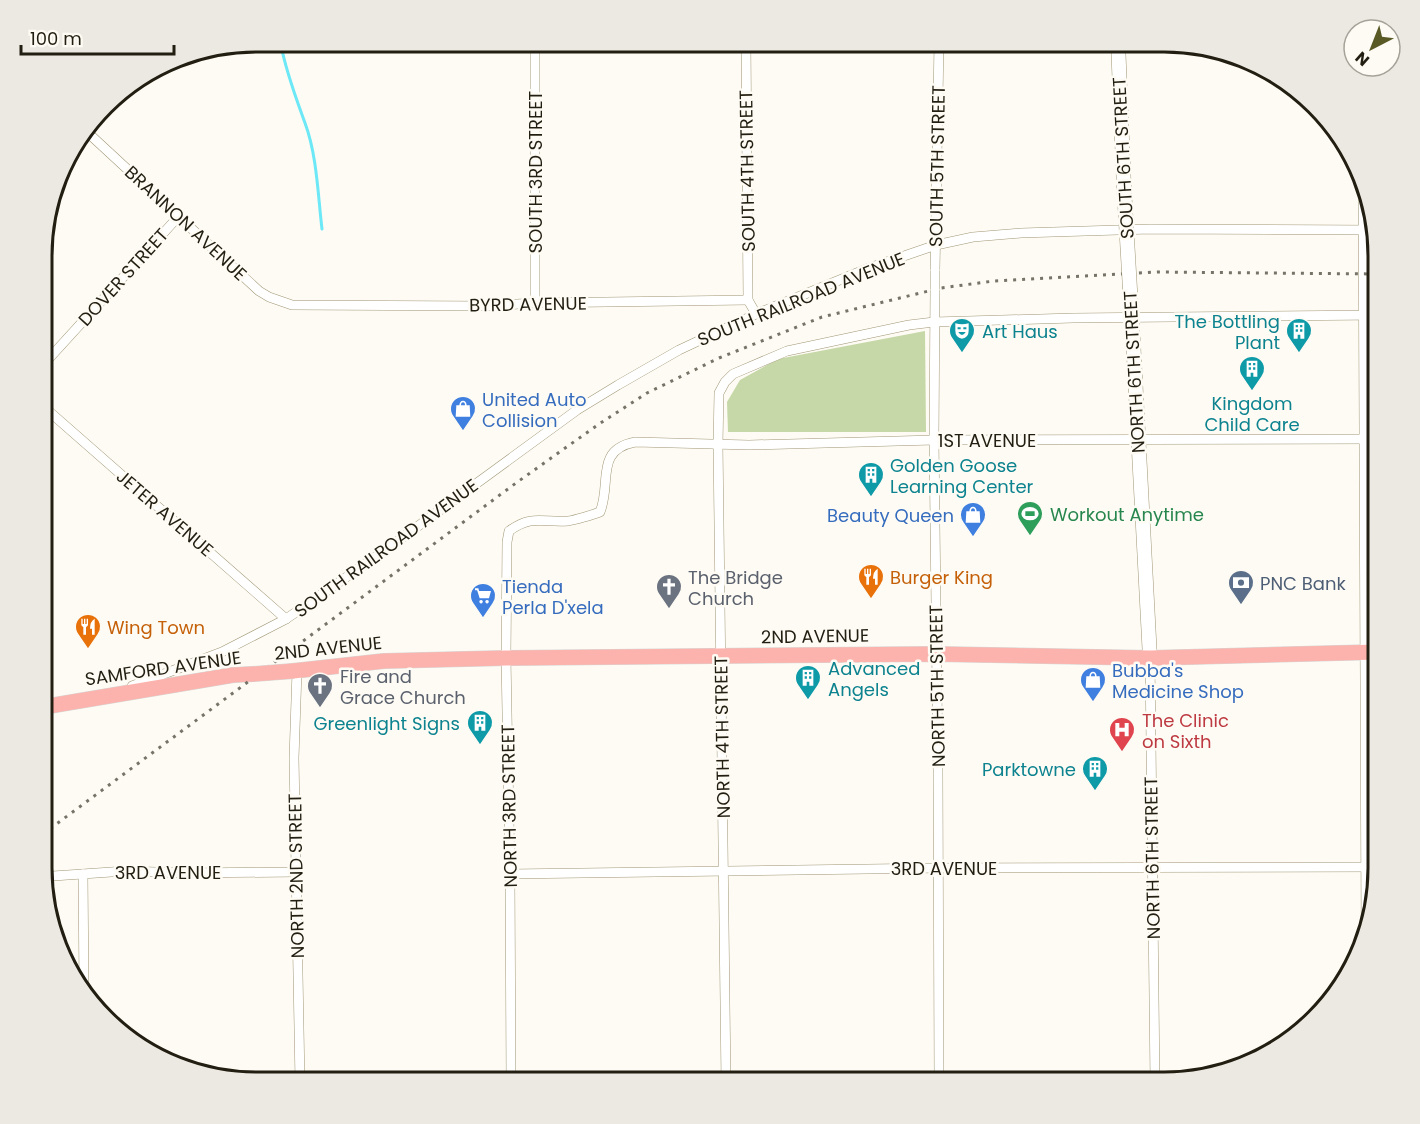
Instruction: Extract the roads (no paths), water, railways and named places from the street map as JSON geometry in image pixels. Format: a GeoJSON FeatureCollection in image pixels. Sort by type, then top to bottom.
{"type":"FeatureCollection","features":[{"type":"Feature","properties":{"kind":"main road","name":"2ND AVENUE"},"geometry":{"type":"LineString","coordinates":[[253,674],[384,661],[506,658],[935,654],[1150,658],[1367,652]]}},
{"type":"Feature","properties":{"kind":"main road","name":"SAMFORD AVENUE"},"geometry":{"type":"LineString","coordinates":[[53,705],[233,675],[253,674]]}},
{"type":"Feature","properties":{"kind":"street","name":"SOUTH 3RD STREET"},"geometry":{"type":"LineString","coordinates":[[535,52],[535,303]]}},
{"type":"Feature","properties":{"kind":"street","name":"SOUTH 4TH STREET"},"geometry":{"type":"LineString","coordinates":[[746,53],[748,300]]}},
{"type":"Feature","properties":{"kind":"street","name":"SOUTH 5TH STREET"},"geometry":{"type":"LineString","coordinates":[[935,290],[939,53]]}},
{"type":"Feature","properties":{"kind":"street","name":"SOUTH 6TH STREET"},"geometry":{"type":"LineString","coordinates":[[1118,53],[1129,274]]}},
{"type":"Feature","properties":{"kind":"street","name":"BRANNON AVENUE"},"geometry":{"type":"LineString","coordinates":[[92,137],[259,291],[292,305]]}},
{"type":"Feature","properties":{"kind":"street","name":"DOVER STREET"},"geometry":{"type":"LineString","coordinates":[[52,355],[178,217]]}},
{"type":"Feature","properties":{"kind":"street","name":"SOUTH RAILROAD AVENUE"},"geometry":{"type":"LineString","coordinates":[[110,695],[222,652],[286,619],[384,551],[577,410],[679,350],[756,314],[869,268],[936,245],[973,237],[1020,233],[1150,230],[1366,230]]}},
{"type":"Feature","properties":{"kind":"street"},"geometry":{"type":"LineString","coordinates":[[1367,242],[1363,315],[1368,547]]}},
{"type":"Feature","properties":{"kind":"street","name":"NORTH 6TH STREET"},"geometry":{"type":"LineString","coordinates":[[1129,274],[1150,658],[1155,1072]]}},
{"type":"Feature","properties":{"kind":"street","name":"NORTH 5TH STREET"},"geometry":{"type":"LineString","coordinates":[[935,290],[935,654],[939,1072]]}},
{"type":"Feature","properties":{"kind":"street","name":"BYRD AVENUE"},"geometry":{"type":"LineString","coordinates":[[292,305],[485,306],[535,303],[748,300]]}},
{"type":"Feature","properties":{"kind":"street"},"geometry":{"type":"LineString","coordinates":[[748,300],[756,314]]}},
{"type":"Feature","properties":{"kind":"street"},"geometry":{"type":"LineString","coordinates":[[934,318],[1368,315]]}},
{"type":"Feature","properties":{"kind":"street","name":"NORTH 4TH STREET"},"geometry":{"type":"LineString","coordinates":[[726,1072],[719,393],[724,382],[733,374],[787,351],[934,318]]}},
{"type":"Feature","properties":{"kind":"street","name":"JETER AVENUE"},"geometry":{"type":"LineString","coordinates":[[52,414],[286,619]]}},
{"type":"Feature","properties":{"kind":"street","name":"1ST AVENUE"},"geometry":{"type":"LineString","coordinates":[[509,531],[521,523],[544,520],[570,521],[600,512],[605,500],[607,464],[612,452],[622,445],[635,442],[760,445],[934,440],[1368,439]]}},
{"type":"Feature","properties":{"kind":"street","name":"NORTH 3RD STREET"},"geometry":{"type":"LineString","coordinates":[[509,531],[506,658],[511,1071]]}},
{"type":"Feature","properties":{"kind":"street","name":"NORTH 2ND STREET"},"geometry":{"type":"LineString","coordinates":[[295,671],[294,758],[300,1071]]}},
{"type":"Feature","properties":{"kind":"street"},"geometry":{"type":"LineString","coordinates":[[1366,890],[1367,820]]}},
{"type":"Feature","properties":{"kind":"street","name":"3RD AVENUE"},"geometry":{"type":"LineString","coordinates":[[510,874],[938,868],[1366,867]]}},
{"type":"Feature","properties":{"kind":"street","name":"3RD AVENUE"},"geometry":{"type":"LineString","coordinates":[[53,876],[126,871],[296,872]]}},
{"type":"Feature","properties":{"kind":"street"},"geometry":{"type":"LineString","coordinates":[[82,874],[84,976]]}},
{"type":"Feature","properties":{"kind":"waterway"},"geometry":{"type":"LineString","coordinates":[[283,52],[312,148],[322,229]]}},
{"type":"Feature","properties":{"kind":"railway"},"geometry":{"type":"LineString","coordinates":[[53,827],[599,424],[647,393],[719,358],[822,317],[941,288],[994,281],[1157,272],[1368,274]]}},
{"type":"Feature","properties":{"kind":"place","name":"Art Haus"},"geometry":{"type":"Point","coordinates":[962,354]}},
{"type":"Feature","properties":{"kind":"place","name":"The Bottling Plant"},"geometry":{"type":"Point","coordinates":[1299,354]}},
{"type":"Feature","properties":{"kind":"place","name":"Kingdom Child Care"},"geometry":{"type":"Point","coordinates":[1252,392]}},
{"type":"Feature","properties":{"kind":"place","name":"United Auto Collision"},"geometry":{"type":"Point","coordinates":[463,432]}},
{"type":"Feature","properties":{"kind":"place","name":"Golden Goose Learning Center"},"geometry":{"type":"Point","coordinates":[871,498]}},
{"type":"Feature","properties":{"kind":"place","name":"Workout Anytime"},"geometry":{"type":"Point","coordinates":[1030,537]}},
{"type":"Feature","properties":{"kind":"place","name":"Beauty Queen"},"geometry":{"type":"Point","coordinates":[973,538]}},
{"type":"Feature","properties":{"kind":"place","name":"Burger King"},"geometry":{"type":"Point","coordinates":[871,600]}},
{"type":"Feature","properties":{"kind":"place","name":"PNC Bank"},"geometry":{"type":"Point","coordinates":[1241,606]}},
{"type":"Feature","properties":{"kind":"place","name":"The Bridge Church"},"geometry":{"type":"Point","coordinates":[669,610]}},
{"type":"Feature","properties":{"kind":"place","name":"Tienda Perla D'xela"},"geometry":{"type":"Point","coordinates":[483,619]}},
{"type":"Feature","properties":{"kind":"place","name":"Wing Town"},"geometry":{"type":"Point","coordinates":[88,650]}},
{"type":"Feature","properties":{"kind":"place","name":"Advanced Angels"},"geometry":{"type":"Point","coordinates":[808,701]}},
{"type":"Feature","properties":{"kind":"place","name":"Bubba's Medicine Shop"},"geometry":{"type":"Point","coordinates":[1093,703]}},
{"type":"Feature","properties":{"kind":"place","name":"Fire and Grace Church"},"geometry":{"type":"Point","coordinates":[320,709]}},
{"type":"Feature","properties":{"kind":"place","name":"Greenlight Signs"},"geometry":{"type":"Point","coordinates":[480,746]}},
{"type":"Feature","properties":{"kind":"place","name":"The Clinic on Sixth"},"geometry":{"type":"Point","coordinates":[1122,753]}},
{"type":"Feature","properties":{"kind":"place","name":"Parktowne"},"geometry":{"type":"Point","coordinates":[1095,792]}}]}
